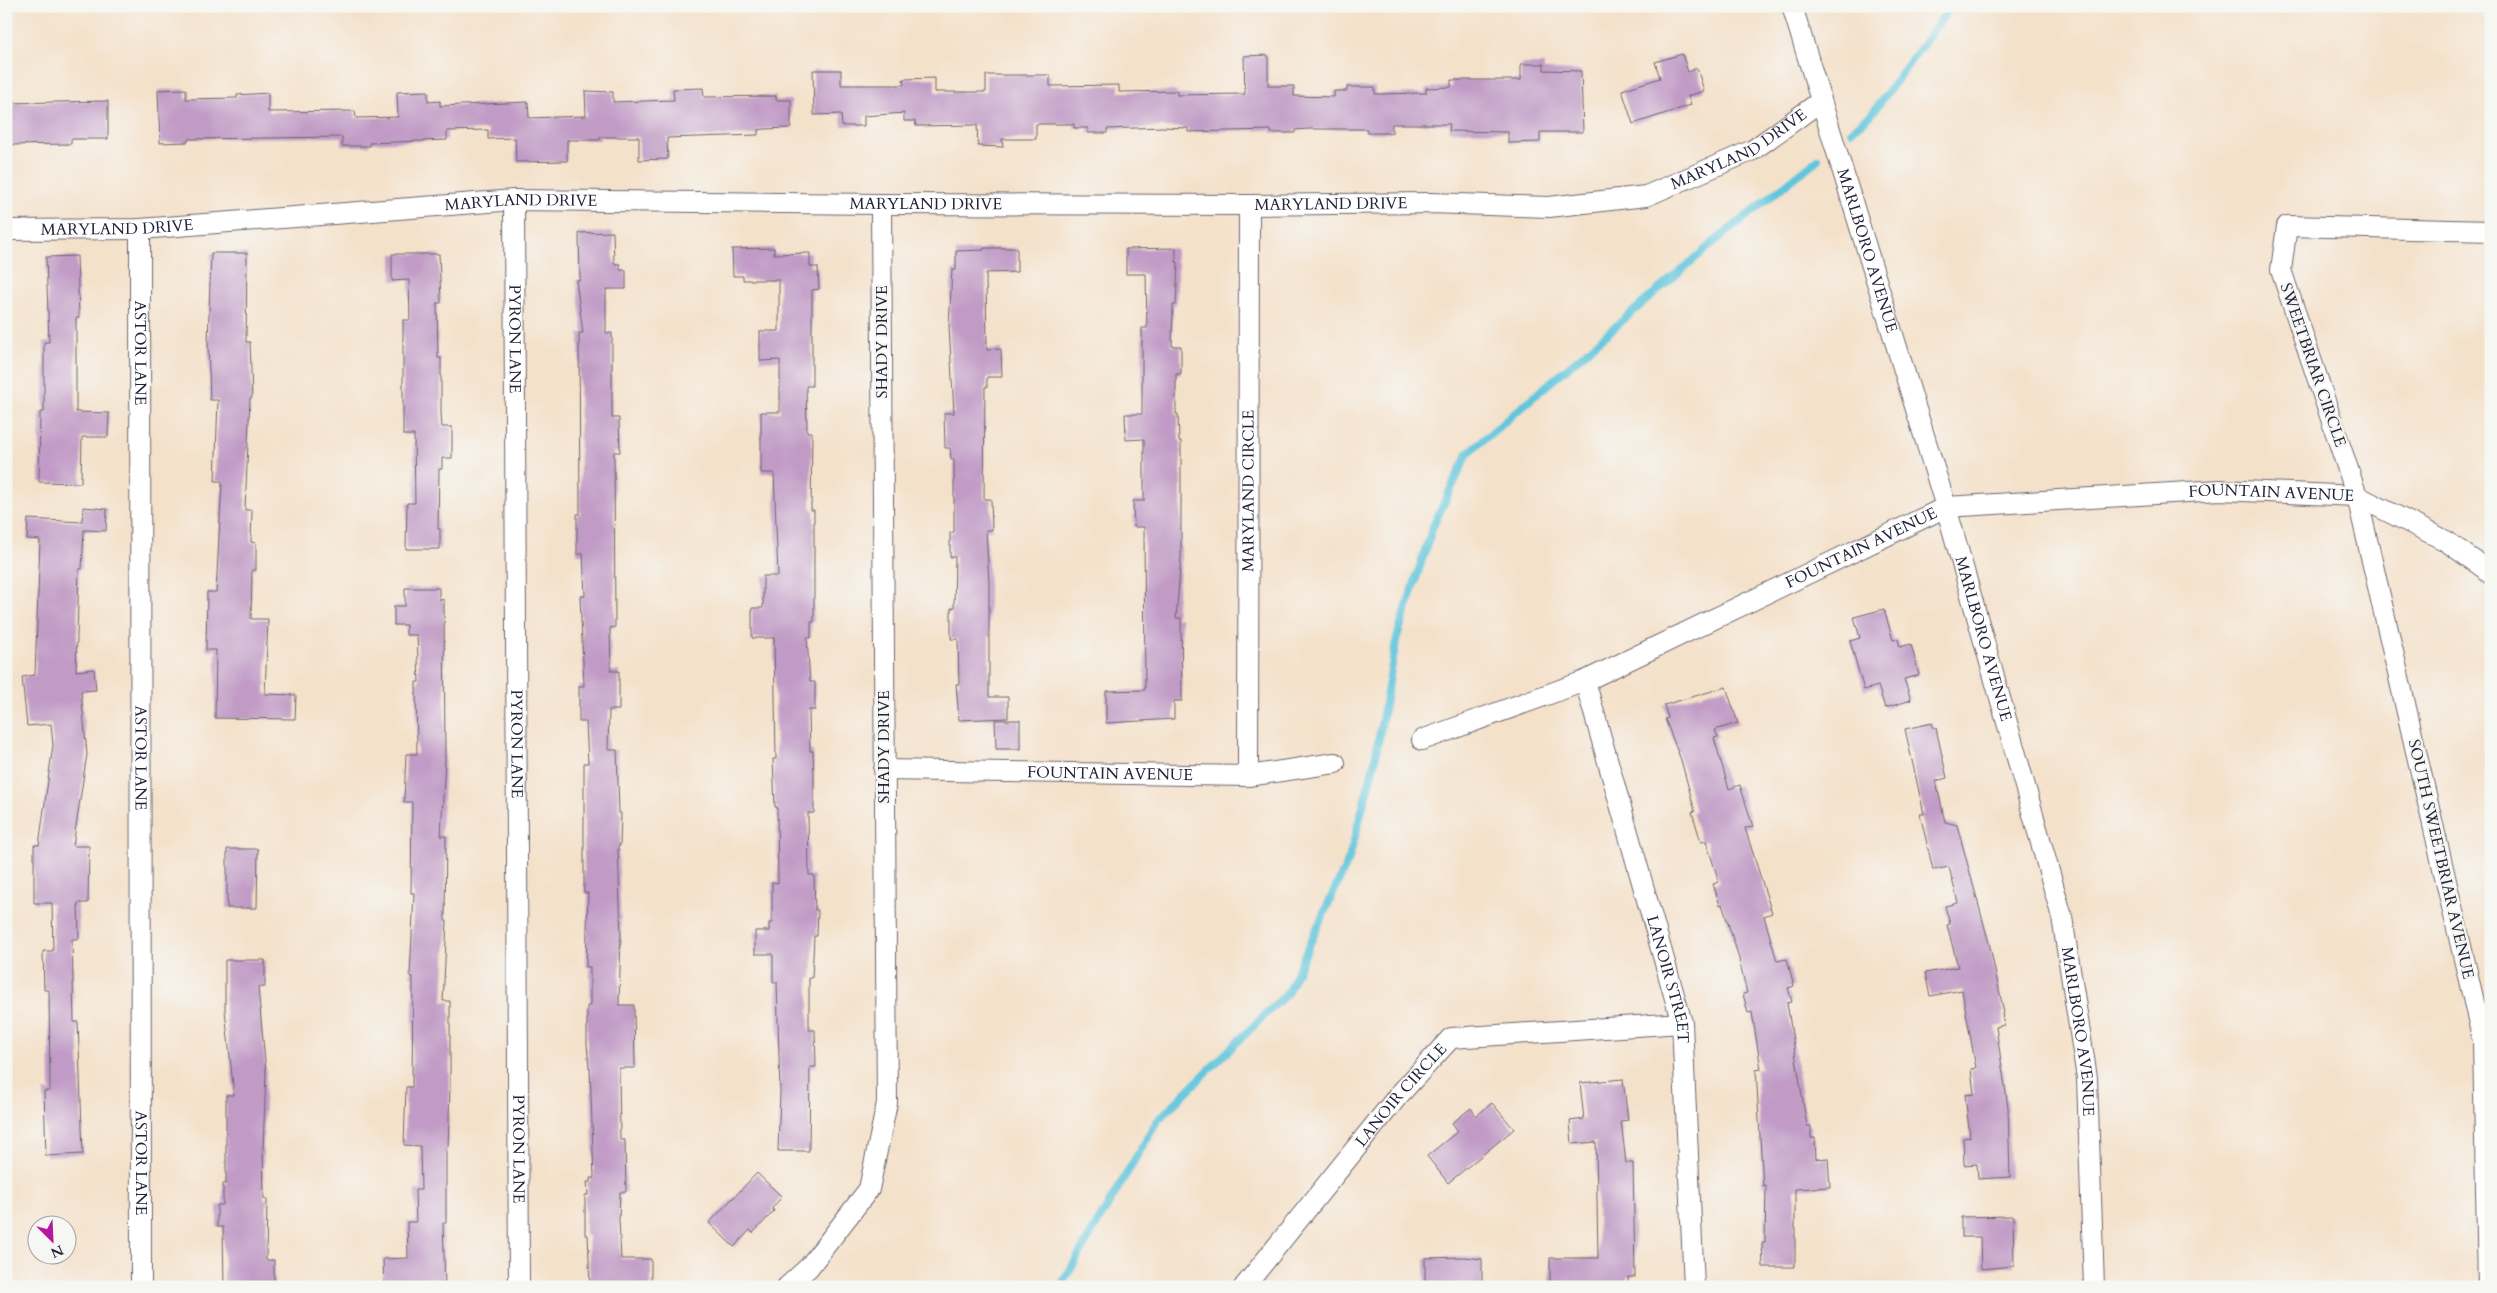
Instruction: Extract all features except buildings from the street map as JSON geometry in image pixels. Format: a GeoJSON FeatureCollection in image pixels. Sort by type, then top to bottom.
{"type":"FeatureCollection","features":[{"type":"Feature","properties":{"kind":"street","name":"MARLBORO AVENUE"},"geometry":{"type":"LineString","coordinates":[[1792,6],[1946,507],[2062,917],[2087,1078],[2094,1287]]}},
{"type":"Feature","properties":{"kind":"street","name":"MARYLAND DRIVE"},"geometry":{"type":"LineString","coordinates":[[6,230],[140,228],[514,200],[881,204],[1249,205],[1430,203],[1549,207],[1646,196],[1753,150],[1821,101]]}},
{"type":"Feature","properties":{"kind":"street","name":"PYRON LANE"},"geometry":{"type":"LineString","coordinates":[[514,200],[519,1287]]}},
{"type":"Feature","properties":{"kind":"street","name":"SHADY DRIVE"},"geometry":{"type":"LineString","coordinates":[[787,1287],[809,1267],[869,1189],[887,1103],[881,204]]}},
{"type":"Feature","properties":{"kind":"street","name":"MARYLAND CIRCLE"},"geometry":{"type":"LineString","coordinates":[[1248,776],[1249,205]]}},
{"type":"Feature","properties":{"kind":"street","name":"SWEETBRIAR CIRCLE"},"geometry":{"type":"LineString","coordinates":[[2357,496],[2281,270],[2287,226],[2491,231]]}},
{"type":"Feature","properties":{"kind":"street","name":"ASTOR LANE"},"geometry":{"type":"LineString","coordinates":[[140,228],[141,1287]]}},
{"type":"Feature","properties":{"kind":"street","name":"FOUNTAIN AVENUE"},"geometry":{"type":"LineString","coordinates":[[1422,740],[1585,681],[1946,507],[2220,490],[2357,496],[2446,541],[2491,572]]}},
{"type":"Feature","properties":{"kind":"street","name":"SOUTH SWEETBRIAR AVENUE"},"geometry":{"type":"LineString","coordinates":[[2357,496],[2487,1040],[2488,1287]]}},
{"type":"Feature","properties":{"kind":"street","name":"LANOIR STREET"},"geometry":{"type":"LineString","coordinates":[[1585,681],[1682,1023],[1694,1287]]}},
{"type":"Feature","properties":{"kind":"street","name":"FOUNTAIN AVENUE"},"geometry":{"type":"LineString","coordinates":[[884,770],[1248,776],[1335,764]]}},
{"type":"Feature","properties":{"kind":"street","name":"LANOIR CIRCLE"},"geometry":{"type":"LineString","coordinates":[[1244,1287],[1398,1096],[1451,1038],[1682,1023]]}},
{"type":"Feature","properties":{"kind":"waterway"},"geometry":{"type":"LineString","coordinates":[[1851,131],[1871,115],[1951,6]]}},
{"type":"Feature","properties":{"kind":"waterway"},"geometry":{"type":"LineString","coordinates":[[1060,1287],[1158,1120],[1287,993],[1349,859],[1374,765],[1397,637],[1433,526],[1468,453],[1719,238],[1818,159]]}}]}
